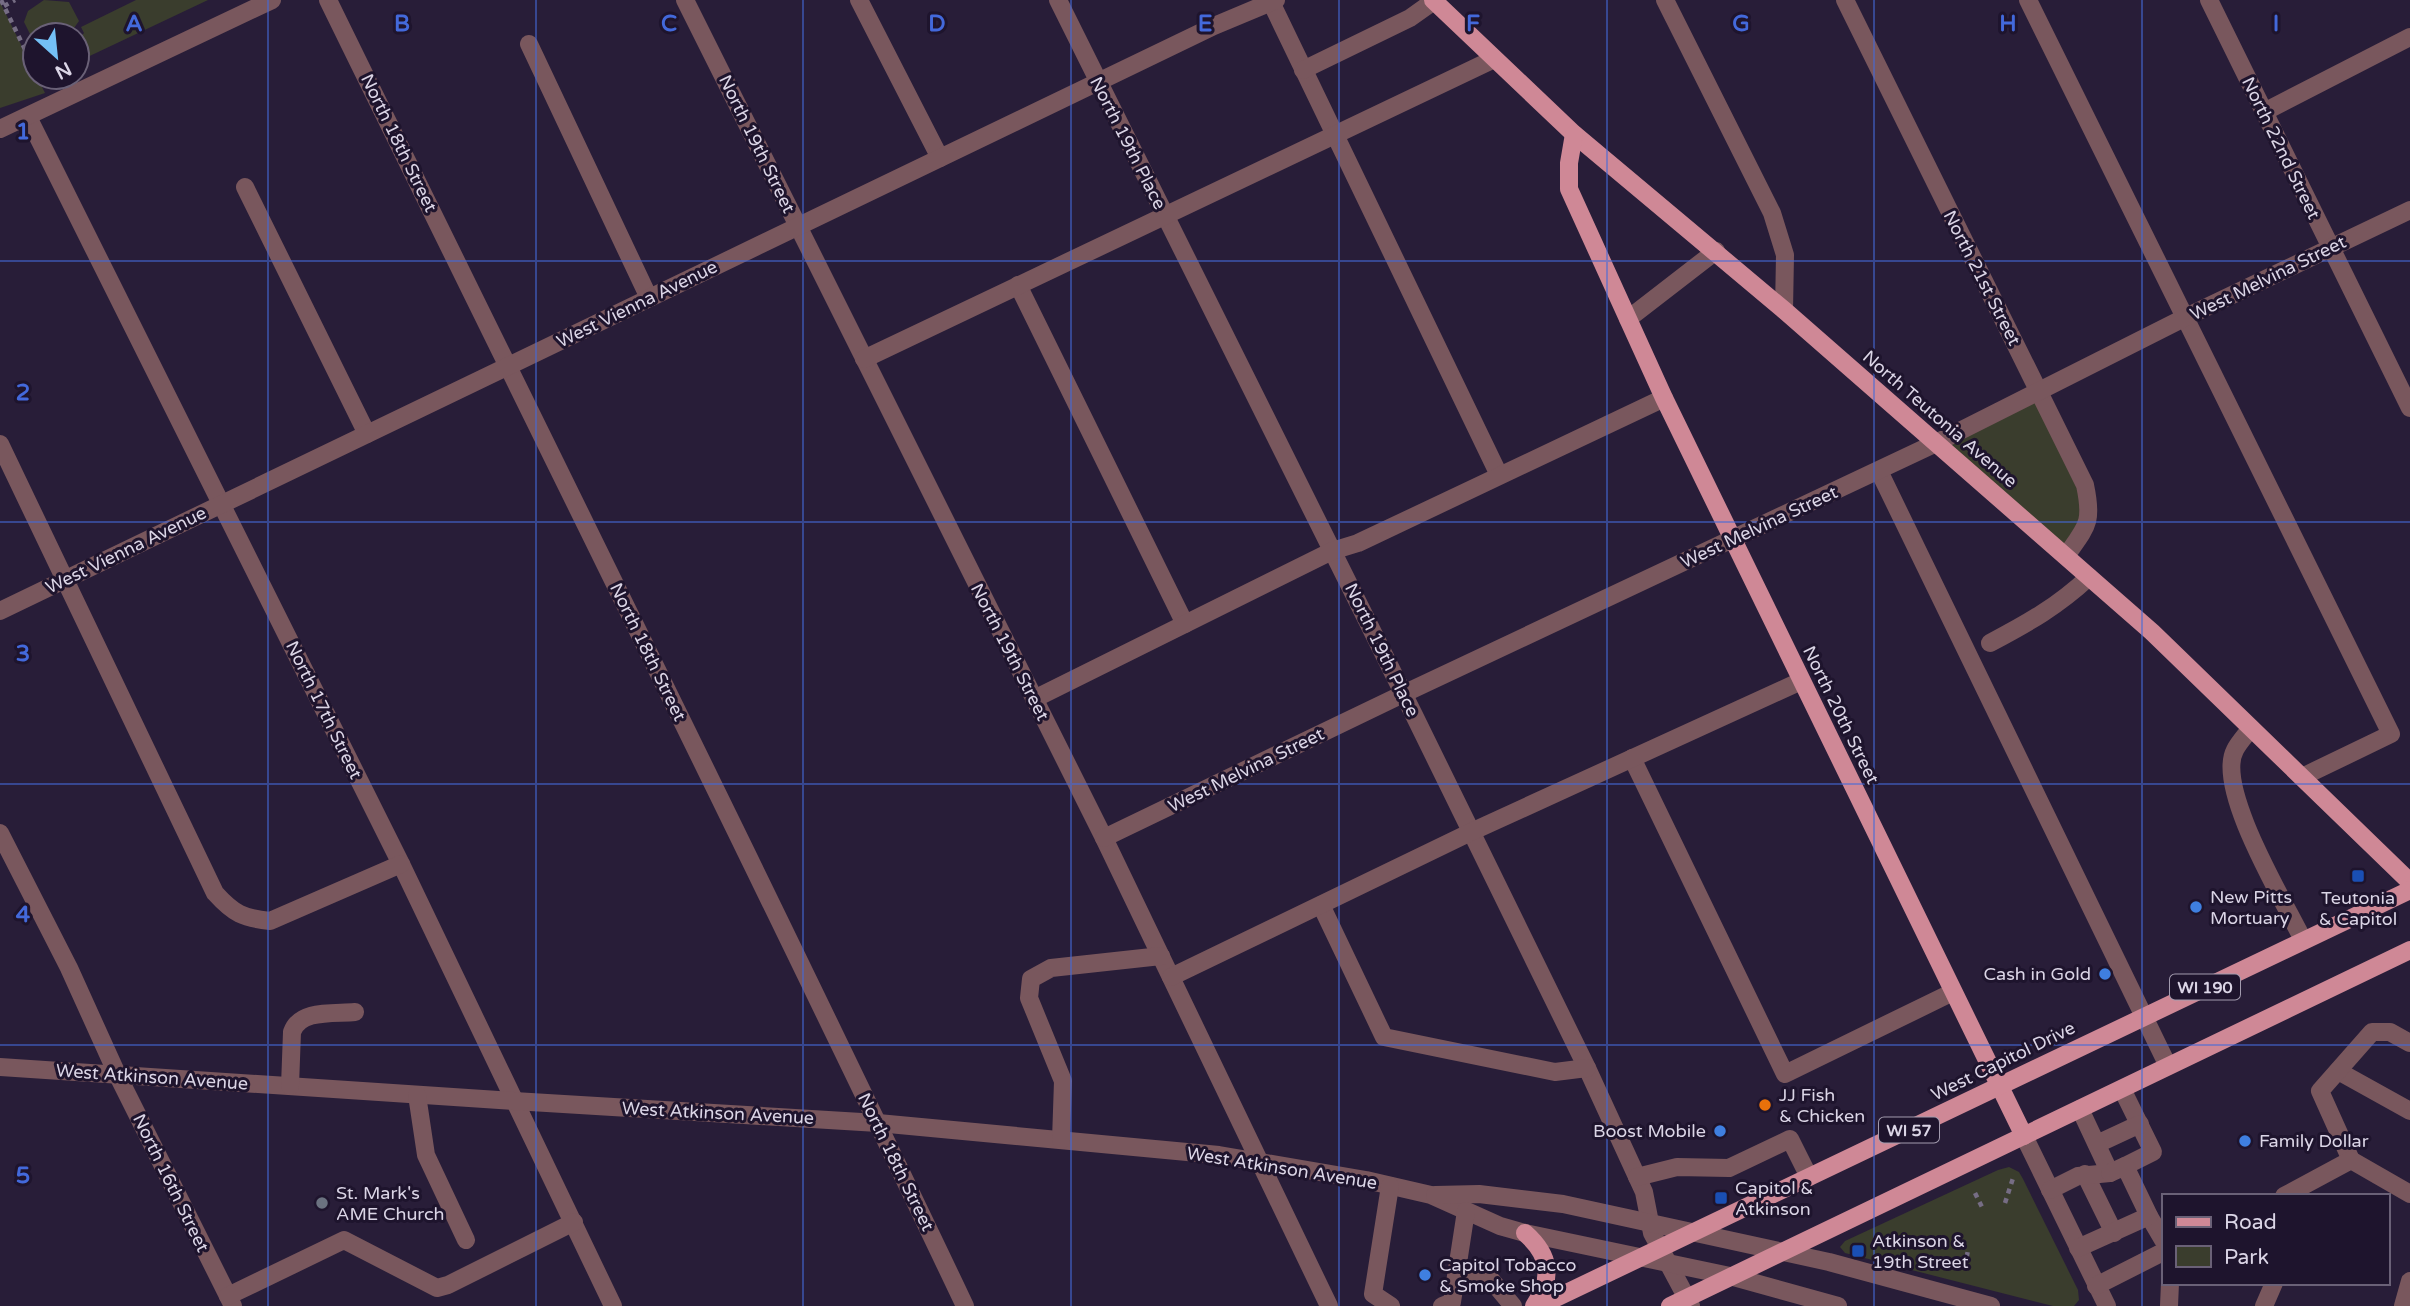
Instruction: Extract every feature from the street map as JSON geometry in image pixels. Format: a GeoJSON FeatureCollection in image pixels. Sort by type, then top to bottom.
{"type":"FeatureCollection","features":[{"type":"Feature","properties":{"kind":"main road","name":"North Teutonia Avenue"},"geometry":{"type":"LineString","coordinates":[[1434,0],[1574,134],[1716,251],[2152,632],[2410,882]]}},
{"type":"Feature","properties":{"kind":"main road","name":"North 20th Street"},"geometry":{"type":"LineString","coordinates":[[1574,134],[1569,163],[1569,190],[1664,398],[2024,1136]]}},
{"type":"Feature","properties":{"kind":"main road","name":"West Capitol Drive"},"geometry":{"type":"LineString","coordinates":[[1537,1306],[1641,1257],[1662,1255],[1694,1232],[2410,890]]}},
{"type":"Feature","properties":{"kind":"main road"},"geometry":{"type":"LineString","coordinates":[[1682,1303],[1730,1276],[2410,950]]}},
{"type":"Feature","properties":{"kind":"main road"},"geometry":{"type":"LineString","coordinates":[[1525,1233],[1541,1250],[1547,1267],[1544,1292],[1537,1306]]}},
{"type":"Feature","properties":{"kind":"street"},"geometry":{"type":"LineString","coordinates":[[0,129],[272,0]]}},
{"type":"Feature","properties":{"kind":"street","name":"North 18th Street"},"geometry":{"type":"LineString","coordinates":[[328,0],[509,366],[965,1306]]}},
{"type":"Feature","properties":{"kind":"street","name":"North 19th Street"},"geometry":{"type":"LineString","coordinates":[[685,0],[1104,838],[1329,1306]]}},
{"type":"Feature","properties":{"kind":"street"},"geometry":{"type":"LineString","coordinates":[[859,0],[940,158]]}},
{"type":"Feature","properties":{"kind":"street","name":"North 19th Place"},"geometry":{"type":"LineString","coordinates":[[1058,0],[1587,1068],[1644,1192],[1650,1223],[1682,1303]]}},
{"type":"Feature","properties":{"kind":"street"},"geometry":{"type":"LineString","coordinates":[[1303,70],[1410,18],[1434,0]]}},
{"type":"Feature","properties":{"kind":"street"},"geometry":{"type":"LineString","coordinates":[[1665,0],[1772,213],[1785,255],[1784,310]]}},
{"type":"Feature","properties":{"kind":"street","name":"North 21st Street"},"geometry":{"type":"LineString","coordinates":[[1844,0],[2085,485],[2089,505],[2087,527],[2066,556]]}},
{"type":"Feature","properties":{"kind":"street"},"geometry":{"type":"LineString","coordinates":[[2028,0],[2391,734],[2302,777]]}},
{"type":"Feature","properties":{"kind":"street","name":"North 22nd Street"},"geometry":{"type":"LineString","coordinates":[[2208,0],[2408,399]]}},
{"type":"Feature","properties":{"kind":"street"},"geometry":{"type":"LineString","coordinates":[[1273,1],[1333,135],[1499,475]]}},
{"type":"Feature","properties":{"kind":"street","name":"West Vienna Avenue"},"geometry":{"type":"LineString","coordinates":[[0,611],[1214,26],[1273,1]]}},
{"type":"Feature","properties":{"kind":"street"},"geometry":{"type":"LineString","coordinates":[[2264,112],[2410,37]]}},
{"type":"Feature","properties":{"kind":"street"},"geometry":{"type":"LineString","coordinates":[[528,44],[649,298]]}},
{"type":"Feature","properties":{"kind":"street"},"geometry":{"type":"LineString","coordinates":[[864,359],[1494,59]]}},
{"type":"Feature","properties":{"kind":"street","name":"North 17th Street"},"geometry":{"type":"LineString","coordinates":[[28,117],[401,863],[613,1306]]}},
{"type":"Feature","properties":{"kind":"street"},"geometry":{"type":"LineString","coordinates":[[245,187],[367,434]]}},
{"type":"Feature","properties":{"kind":"street","name":"West Melvina Street"},"geometry":{"type":"LineString","coordinates":[[1104,838],[1879,471],[2186,317],[2410,210]]}},
{"type":"Feature","properties":{"kind":"street"},"geometry":{"type":"LineString","coordinates":[[1628,319],[1716,251]]}},
{"type":"Feature","properties":{"kind":"street"},"geometry":{"type":"LineString","coordinates":[[1018,285],[1185,624]]}},
{"type":"Feature","properties":{"kind":"street"},"geometry":{"type":"LineString","coordinates":[[1034,699],[1332,551],[1358,543],[1664,398]]}},
{"type":"Feature","properties":{"kind":"street"},"geometry":{"type":"LineString","coordinates":[[0,444],[215,893],[225,904],[247,919],[270,921],[401,863]]}},
{"type":"Feature","properties":{"kind":"street"},"geometry":{"type":"LineString","coordinates":[[1879,471],[2168,1066]]}},
{"type":"Feature","properties":{"kind":"street"},"geometry":{"type":"LineString","coordinates":[[1990,643],[2034,620],[2063,600],[2089,577]]}},
{"type":"Feature","properties":{"kind":"street"},"geometry":{"type":"LineString","coordinates":[[1171,977],[1471,832],[1801,681]]}},
{"type":"Feature","properties":{"kind":"street"},"geometry":{"type":"LineString","coordinates":[[2251,728],[2234,751],[2230,775],[2240,812],[2303,940]]}},
{"type":"Feature","properties":{"kind":"street"},"geometry":{"type":"LineString","coordinates":[[1632,758],[1785,1074],[1953,992]]}},
{"type":"Feature","properties":{"kind":"street","name":"North 16th Street"},"geometry":{"type":"LineString","coordinates":[[0,833],[69,968],[117,1074],[230,1301]]}},
{"type":"Feature","properties":{"kind":"street"},"geometry":{"type":"LineString","coordinates":[[1321,905],[1384,1037],[1555,1072],[1587,1068]]}},
{"type":"Feature","properties":{"kind":"street"},"geometry":{"type":"LineString","coordinates":[[1061,1140],[1063,1081],[1029,998],[1031,979],[1051,968],[1161,956]]}},
{"type":"Feature","properties":{"kind":"street"},"geometry":{"type":"LineString","coordinates":[[290,1086],[292,1032],[295,1025],[308,1016],[355,1012]]}},
{"type":"Feature","properties":{"kind":"street"},"geometry":{"type":"LineString","coordinates":[[2410,1043],[2390,1032],[2372,1031],[2320,1091],[2351,1160],[2410,1194]]}},
{"type":"Feature","properties":{"kind":"street","name":"West Atkinson Avenue"},"geometry":{"type":"LineString","coordinates":[[0,1067],[878,1123],[1260,1161],[1431,1195],[1500,1226],[1641,1257]]}},
{"type":"Feature","properties":{"kind":"street"},"geometry":{"type":"LineString","coordinates":[[2338,1071],[2410,1111]]}},
{"type":"Feature","properties":{"kind":"street"},"geometry":{"type":"LineString","coordinates":[[2050,1190],[2085,1174],[2118,1169],[2153,1152],[2122,1089]]}},
{"type":"Feature","properties":{"kind":"street"},"geometry":{"type":"LineString","coordinates":[[417,1095],[426,1155],[466,1240]]}},
{"type":"Feature","properties":{"kind":"street"},"geometry":{"type":"LineString","coordinates":[[2080,1108],[2096,1144],[2118,1169],[2150,1216],[2162,1240],[2096,1286]]}},
{"type":"Feature","properties":{"kind":"street"},"geometry":{"type":"LineString","coordinates":[[2096,1144],[2140,1124]]}},
{"type":"Feature","properties":{"kind":"street","name":"North 20th Street"},"geometry":{"type":"LineString","coordinates":[[2024,1136],[2107,1306]]}},
{"type":"Feature","properties":{"kind":"street"},"geometry":{"type":"LineString","coordinates":[[1637,1177],[1677,1167],[1729,1168],[1790,1139],[1808,1177]]}},
{"type":"Feature","properties":{"kind":"street"},"geometry":{"type":"LineString","coordinates":[[2306,1190],[2351,1160]]}},
{"type":"Feature","properties":{"kind":"street"},"geometry":{"type":"LineString","coordinates":[[2085,1174],[2114,1233]]}},
{"type":"Feature","properties":{"kind":"street"},"geometry":{"type":"LineString","coordinates":[[1390,1186],[1373,1294],[1391,1306]]}},
{"type":"Feature","properties":{"kind":"street","name":"West Atkinson Avenue"},"geometry":{"type":"LineString","coordinates":[[1431,1195],[1479,1194],[1563,1205],[1842,1265],[1991,1306]]}},
{"type":"Feature","properties":{"kind":"street"},"geometry":{"type":"LineString","coordinates":[[1442,1306],[1452,1301],[1466,1212]]}},
{"type":"Feature","properties":{"kind":"street"},"geometry":{"type":"LineString","coordinates":[[2078,1248],[2150,1216]]}},
{"type":"Feature","properties":{"kind":"street"},"geometry":{"type":"LineString","coordinates":[[230,1301],[344,1240],[437,1288],[448,1285],[573,1222]]}},
{"type":"Feature","properties":{"kind":"street"},"geometry":{"type":"LineString","coordinates":[[1662,1255],[1838,1306]]}},
{"type":"Feature","properties":{"kind":"street"},"geometry":{"type":"LineString","coordinates":[[1457,1269],[1487,1275],[1513,1306]]}},
{"type":"Feature","properties":{"kind":"street"},"geometry":{"type":"LineString","coordinates":[[2403,1306],[2410,1281]]}},
{"type":"Feature","properties":{"kind":"street"},"geometry":{"type":"LineString","coordinates":[[2169,1306],[2170,1285]]}},
{"type":"Feature","properties":{"kind":"street"},"geometry":{"type":"LineString","coordinates":[[2264,1306],[2273,1285]]}},
{"type":"Feature","properties":{"kind":"path"},"geometry":{"type":"LineString","coordinates":[[15,0],[2,3],[21,42]]}},
{"type":"Feature","properties":{"kind":"path"},"geometry":{"type":"LineString","coordinates":[[2005,1203],[2014,1175]]}},
{"type":"Feature","properties":{"kind":"path"},"geometry":{"type":"LineString","coordinates":[[1975,1193],[1983,1209]]}},
{"type":"Feature","properties":{"kind":"path"},"geometry":{"type":"LineString","coordinates":[[1965,1267],[1968,1250]]}},
{"type":"Feature","properties":{"kind":"green space"},"geometry":{"type":"Polygon","coordinates":[[[44,0],[69,2],[79,21],[24,21],[28,11],[44,0]]]}},
{"type":"Feature","properties":{"kind":"green space"},"geometry":{"type":"Polygon","coordinates":[[[136,0],[208,0],[91,55],[91,22],[136,0]]]}},
{"type":"Feature","properties":{"kind":"green space"},"geometry":{"type":"Polygon","coordinates":[[[0,2],[21,45],[21,91],[45,93],[0,108],[0,2]]]}},
{"type":"Feature","properties":{"kind":"green space"},"geometry":{"type":"Polygon","coordinates":[[[2038,390],[2089,505],[2066,556],[1936,443],[2038,390]]]}},
{"type":"Feature","properties":{"kind":"green space"},"geometry":{"type":"Polygon","coordinates":[[[2009,1167],[2019,1172],[2023,1179],[2078,1290],[2079,1300],[2074,1306],[2053,1306],[1845,1253],[1840,1247],[1845,1241],[2009,1167]]]}},
{"type":"Feature","properties":{"kind":"place","name":"Teutonia & Capitol"},"geometry":{"type":"Point","coordinates":[2358,876]}},
{"type":"Feature","properties":{"kind":"place","name":"New Pitts Mortuary"},"geometry":{"type":"Point","coordinates":[2196,907]}},
{"type":"Feature","properties":{"kind":"place","name":"Cash in Gold"},"geometry":{"type":"Point","coordinates":[2105,974]}},
{"type":"Feature","properties":{"kind":"place","name":"JJ Fish & Chicken"},"geometry":{"type":"Point","coordinates":[1765,1105]}},
{"type":"Feature","properties":{"kind":"place","name":"Boost Mobile"},"geometry":{"type":"Point","coordinates":[1720,1131]}},
{"type":"Feature","properties":{"kind":"place","name":"Family Dollar"},"geometry":{"type":"Point","coordinates":[2245,1141]}},
{"type":"Feature","properties":{"kind":"place","name":"Capitol & Atkinson"},"geometry":{"type":"Point","coordinates":[1721,1198]}},
{"type":"Feature","properties":{"kind":"place","name":"St. Mark's AME Church"},"geometry":{"type":"Point","coordinates":[322,1203]}},
{"type":"Feature","properties":{"kind":"place","name":"Atkinson & 19th Street"},"geometry":{"type":"Point","coordinates":[1858,1251]}},
{"type":"Feature","properties":{"kind":"place","name":"Capitol Tobacco & Smoke Shop"},"geometry":{"type":"Point","coordinates":[1425,1275]}}]}
